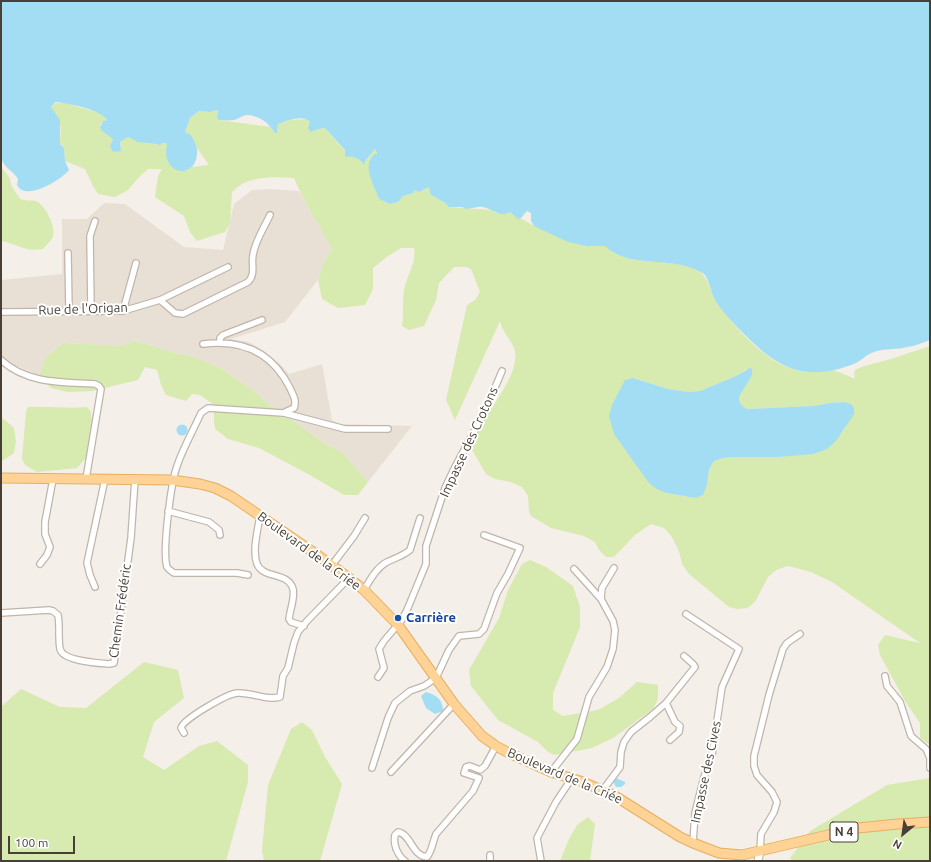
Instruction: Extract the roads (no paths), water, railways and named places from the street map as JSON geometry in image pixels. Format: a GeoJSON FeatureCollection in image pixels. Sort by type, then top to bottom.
{"type":"FeatureCollection","features":[{"type":"Feature","properties":{"kind":"main road","name":"Boulevard de la Criée"},"geometry":{"type":"LineString","coordinates":[[1,478],[172,480],[215,488],[231,496],[332,565],[364,590],[398,625],[454,704],[482,736],[509,753],[551,772],[603,790],[680,837],[719,853],[742,855],[858,828],[930,822]]}},
{"type":"Feature","properties":{"kind":"street"},"geometry":{"type":"LineString","coordinates":[[160,300],[175,314],[183,314],[248,282],[253,274],[252,258],[254,250],[270,215]]}},
{"type":"Feature","properties":{"kind":"street"},"geometry":{"type":"LineString","coordinates":[[91,311],[90,236],[95,221]]}},
{"type":"Feature","properties":{"kind":"street"},"geometry":{"type":"LineString","coordinates":[[68,253],[69,311]]}},
{"type":"Feature","properties":{"kind":"street"},"geometry":{"type":"LineString","coordinates":[[123,311],[136,263]]}},
{"type":"Feature","properties":{"kind":"street","name":"Rue de l'Origan"},"geometry":{"type":"LineString","coordinates":[[1,312],[123,311],[160,300],[228,267]]}},
{"type":"Feature","properties":{"kind":"street"},"geometry":{"type":"LineString","coordinates":[[220,342],[220,338],[223,335],[262,320]]}},
{"type":"Feature","properties":{"kind":"street"},"geometry":{"type":"LineString","coordinates":[[203,344],[220,342],[247,347],[255,350],[272,363],[282,374],[295,398],[296,404],[294,408],[283,413]]}},
{"type":"Feature","properties":{"kind":"street"},"geometry":{"type":"LineString","coordinates":[[1,360],[16,371],[48,382],[95,384],[99,386],[101,389],[86,479]]}},
{"type":"Feature","properties":{"kind":"street","name":"Impasse des Crotons"},"geometry":{"type":"LineString","coordinates":[[378,677],[384,668],[379,649],[384,640],[398,625],[407,610],[426,564],[426,546],[445,488],[486,409],[502,371]]}},
{"type":"Feature","properties":{"kind":"street"},"geometry":{"type":"LineString","coordinates":[[248,574],[174,573],[169,570],[167,566],[166,551],[168,511],[172,480],[201,413],[208,408],[283,413],[345,429],[388,429]]}},
{"type":"Feature","properties":{"kind":"street"},"geometry":{"type":"LineString","coordinates":[[40,564],[49,551],[49,544],[45,534],[45,522],[53,479]]}},
{"type":"Feature","properties":{"kind":"street"},"geometry":{"type":"LineString","coordinates":[[95,588],[90,575],[88,563],[105,479]]}},
{"type":"Feature","properties":{"kind":"street","name":"Chemin Frédéric"},"geometry":{"type":"LineString","coordinates":[[1,613],[54,611],[58,615],[60,649],[64,655],[77,660],[109,664],[114,663],[131,538],[135,479]]}},
{"type":"Feature","properties":{"kind":"street"},"geometry":{"type":"LineString","coordinates":[[168,511],[210,522],[219,530],[220,535]]}},
{"type":"Feature","properties":{"kind":"street"},"geometry":{"type":"LineString","coordinates":[[260,515],[255,548],[256,563],[259,569],[264,573],[285,580],[293,587],[294,594],[289,619],[291,622],[304,626]]}},
{"type":"Feature","properties":{"kind":"street"},"geometry":{"type":"LineString","coordinates":[[332,565],[354,536],[365,518]]}},
{"type":"Feature","properties":{"kind":"street"},"geometry":{"type":"LineString","coordinates":[[364,590],[379,568],[386,563],[406,554],[410,550],[420,518]]}},
{"type":"Feature","properties":{"kind":"street"},"geometry":{"type":"LineString","coordinates":[[372,768],[394,703],[410,691],[424,686],[436,678],[449,650],[459,636],[479,634],[484,629],[497,593],[520,548],[484,535]]}},
{"type":"Feature","properties":{"kind":"street"},"geometry":{"type":"LineString","coordinates":[[601,598],[602,588],[614,568]]}},
{"type":"Feature","properties":{"kind":"street"},"geometry":{"type":"LineString","coordinates":[[551,772],[577,739],[588,697],[607,667],[613,649],[615,630],[613,621],[601,598],[574,569]]}},
{"type":"Feature","properties":{"kind":"street"},"geometry":{"type":"LineString","coordinates":[[184,733],[181,728],[184,723],[208,706],[235,693],[247,693],[274,699],[280,697],[282,682],[298,632],[349,578]]}},
{"type":"Feature","properties":{"kind":"street","name":"Impasse des Cives"},"geometry":{"type":"LineString","coordinates":[[686,614],[739,649],[723,684],[712,755],[704,777],[695,813],[693,843]]}},
{"type":"Feature","properties":{"kind":"street"},"geometry":{"type":"LineString","coordinates":[[758,861],[761,834],[774,812],[777,802],[772,792],[757,775],[754,766],[754,756],[768,695],[783,649],[787,643],[800,634]]}},
{"type":"Feature","properties":{"kind":"street"},"geometry":{"type":"LineString","coordinates":[[603,790],[620,767],[621,752],[624,742],[631,732],[666,703],[694,667],[693,664],[684,656]]}},
{"type":"Feature","properties":{"kind":"street"},"geometry":{"type":"LineString","coordinates":[[885,676],[887,686],[900,702],[908,731],[911,736],[926,749],[930,758],[930,768]]}},
{"type":"Feature","properties":{"kind":"street"},"geometry":{"type":"LineString","coordinates":[[666,703],[675,722],[680,726],[679,732],[670,740]]}},
{"type":"Feature","properties":{"kind":"street"},"geometry":{"type":"LineString","coordinates":[[391,772],[454,704]]}},
{"type":"Feature","properties":{"kind":"street"},"geometry":{"type":"LineString","coordinates":[[405,861],[396,849],[394,841],[395,835],[398,832],[402,833],[408,838],[417,852],[423,857],[427,857],[430,854],[436,834],[473,791],[479,778],[464,773],[466,767],[470,766],[480,770],[485,766],[496,746]]}},
{"type":"Feature","properties":{"kind":"street"},"geometry":{"type":"LineString","coordinates":[[541,861],[538,838],[556,802],[572,778]]}},
{"type":"Feature","properties":{"kind":"water"},"geometry":{"type":"Polygon","coordinates":[[[1,1],[930,1],[930,340],[910,347],[878,351],[869,354],[856,363],[839,369],[824,372],[797,370],[772,358],[739,329],[718,305],[705,275],[695,269],[672,263],[636,260],[624,257],[614,253],[605,246],[587,246],[568,242],[534,226],[531,221],[531,213],[527,211],[521,218],[518,219],[510,212],[503,214],[482,207],[466,209],[462,207],[449,207],[430,194],[429,187],[419,192],[414,190],[413,193],[403,196],[398,202],[390,204],[379,199],[370,174],[369,162],[377,153],[375,149],[364,165],[356,158],[345,157],[345,150],[325,128],[311,132],[308,128],[310,122],[300,118],[278,124],[277,133],[275,133],[267,123],[255,116],[246,115],[234,120],[218,120],[217,110],[210,112],[199,111],[190,118],[185,132],[191,135],[195,143],[197,149],[196,159],[188,170],[183,171],[172,167],[168,161],[166,152],[167,143],[162,143],[159,146],[158,144],[138,142],[128,137],[120,142],[121,151],[113,152],[110,146],[113,139],[102,131],[100,127],[103,121],[107,120],[103,116],[83,107],[55,102],[51,107],[60,120],[60,144],[64,148],[65,161],[69,170],[59,179],[43,188],[27,191],[21,190],[17,185],[18,179],[14,173],[6,167],[1,157],[1,1]]]}},
{"type":"Feature","properties":{"kind":"water"},"geometry":{"type":"Polygon","coordinates":[[[750,368],[752,369],[752,375],[740,395],[739,400],[747,409],[814,406],[844,402],[851,404],[854,408],[854,414],[836,441],[827,449],[813,454],[777,457],[735,457],[723,458],[714,461],[709,469],[707,484],[703,495],[695,498],[667,493],[657,489],[649,483],[614,434],[609,416],[612,405],[625,380],[633,378],[668,389],[688,392],[700,391],[736,376],[750,368]]]}},
{"type":"Feature","properties":{"kind":"water"},"geometry":{"type":"Polygon","coordinates":[[[182,424],[186,426],[188,430],[186,434],[182,436],[178,434],[176,430],[178,426],[182,424]]]}},
{"type":"Feature","properties":{"kind":"water"},"geometry":{"type":"Polygon","coordinates":[[[426,692],[438,698],[442,703],[443,711],[435,714],[426,708],[421,696],[426,692]]]}},
{"type":"Feature","properties":{"kind":"water"},"geometry":{"type":"Polygon","coordinates":[[[616,778],[625,782],[625,784],[621,787],[616,787],[613,781],[616,778]]]}},
{"type":"Feature","properties":{"kind":"place","name":"Carrière"},"geometry":{"type":"Point","coordinates":[398,618]}}]}
